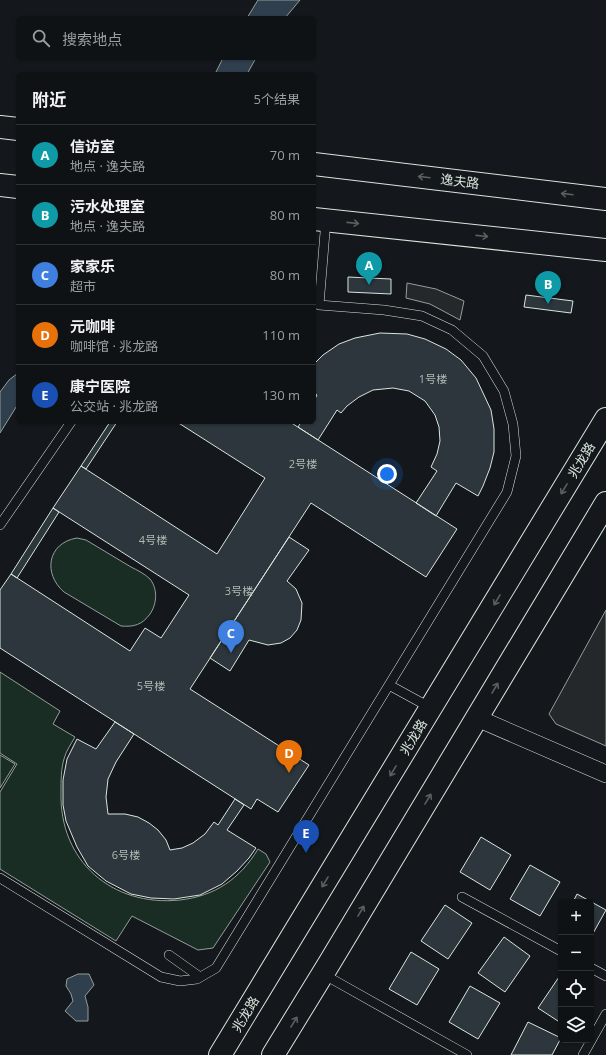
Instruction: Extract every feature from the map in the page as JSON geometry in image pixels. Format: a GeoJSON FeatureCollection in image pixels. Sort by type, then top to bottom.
{"type":"FeatureCollection","features":[{"type":"Feature","properties":{"kind":"main road"},"geometry":{"type":"LineString","coordinates":[[0,126],[16,129]]}},
{"type":"Feature","properties":{"kind":"main road","name":"逸夫路"},"geometry":{"type":"LineString","coordinates":[[316,164],[606,199]]}},
{"type":"Feature","properties":{"kind":"main road"},"geometry":{"type":"LineString","coordinates":[[0,185],[16,187]]}},
{"type":"Feature","properties":{"kind":"main road"},"geometry":{"type":"LineString","coordinates":[[320,219],[606,250]]}},
{"type":"Feature","properties":{"kind":"main road","name":"兆龙路"},"geometry":{"type":"LineString","coordinates":[[220,1055],[606,419]]}},
{"type":"Feature","properties":{"kind":"main road"},"geometry":{"type":"LineString","coordinates":[[273,1055],[606,503]]}},
{"type":"Feature","properties":{"kind":"street"},"geometry":{"type":"LineString","coordinates":[[477,718],[606,774]]}},
{"type":"Feature","properties":{"kind":"lane"},"geometry":{"type":"LineString","coordinates":[[0,878],[161,977],[180,981],[197,979],[216,968],[507,492],[516,456],[514,424],[504,391],[483,356],[452,330],[422,316],[384,310],[317,305],[320,219]]}},
{"type":"Feature","properties":{"kind":"lane"},"geometry":{"type":"LineString","coordinates":[[0,525],[69,424]]}},
{"type":"Feature","properties":{"kind":"lane"},"geometry":{"type":"LineString","coordinates":[[389,685],[431,708]]}},
{"type":"Feature","properties":{"kind":"lane"},"geometry":{"type":"LineString","coordinates":[[462,897],[558,949]]}},
{"type":"Feature","properties":{"kind":"lane"},"geometry":{"type":"LineString","coordinates":[[169,955],[200,977]]}},
{"type":"Feature","properties":{"kind":"lane"},"geometry":{"type":"LineString","coordinates":[[594,970],[606,976]]}},
{"type":"Feature","properties":{"kind":"lane"},"geometry":{"type":"LineString","coordinates":[[323,974],[467,1055]]}},
{"type":"Feature","properties":{"kind":"lane"},"geometry":{"type":"LineString","coordinates":[[582,1055],[606,1014]]}},
{"type":"Feature","properties":{"kind":"green space"},"geometry":{"type":"Polygon","coordinates":[[[77,538],[86,540],[146,575],[150,579],[153,583],[156,596],[154,606],[144,621],[134,626],[121,626],[64,592],[57,585],[53,577],[51,560],[59,546],[67,541],[77,538]]]}},
{"type":"Feature","properties":{"kind":"green space"},"geometry":{"type":"Polygon","coordinates":[[[0,672],[60,711],[53,724],[75,737],[66,753],[62,767],[61,792],[63,817],[69,839],[80,858],[94,874],[112,887],[132,896],[155,900],[180,900],[193,898],[215,890],[235,877],[251,860],[258,849],[266,854],[270,862],[213,948],[198,950],[132,916],[116,941],[0,869],[0,792],[17,764],[0,753],[0,672]]]}},
{"type":"Feature","properties":{"kind":"green space"},"geometry":{"type":"Polygon","coordinates":[[[0,755],[15,764],[0,788],[0,755]]]}},
{"type":"Feature","properties":{"kind":"shaded area"},"geometry":{"type":"Polygon","coordinates":[[[407,283],[436,289],[464,301],[460,320],[430,304],[406,298],[407,283]]]}},
{"type":"Feature","properties":{"kind":"shaded area"},"geometry":{"type":"Polygon","coordinates":[[[606,610],[606,746],[556,724],[549,714],[606,610]]]}},
{"type":"Feature","properties":{"kind":"water"},"geometry":{"type":"Polygon","coordinates":[[[258,0],[300,0],[287,16],[248,16],[258,0]]]}},
{"type":"Feature","properties":{"kind":"water"},"geometry":{"type":"Polygon","coordinates":[[[222,60],[255,60],[248,72],[216,72],[222,60]]]}},
{"type":"Feature","properties":{"kind":"water"},"geometry":{"type":"Polygon","coordinates":[[[16,375],[16,407],[0,433],[0,392],[9,380],[16,375]]]}},
{"type":"Feature","properties":{"kind":"water"},"geometry":{"type":"Polygon","coordinates":[[[78,974],[89,974],[94,985],[85,996],[88,1007],[88,1021],[76,1021],[65,1011],[73,1001],[66,986],[67,979],[78,974]]]}},
{"type":"Feature","properties":{"kind":"building"},"geometry":{"type":"Polygon","coordinates":[[[348,277],[391,279],[391,294],[348,292],[348,277]]]}},
{"type":"Feature","properties":{"kind":"building"},"geometry":{"type":"Polygon","coordinates":[[[526,295],[573,301],[571,313],[524,307],[526,295]]]}},
{"type":"Feature","properties":{"kind":"building"},"geometry":{"type":"Polygon","coordinates":[[[380,333],[407,334],[425,339],[446,349],[461,360],[476,378],[491,410],[494,429],[494,452],[490,468],[478,496],[456,483],[436,516],[416,503],[437,471],[431,467],[437,454],[440,441],[439,427],[435,415],[425,401],[409,391],[393,388],[373,390],[359,397],[347,406],[341,413],[337,410],[318,440],[298,427],[300,424],[316,424],[316,362],[339,344],[355,338],[380,333]]]}},
{"type":"Feature","properties":{"kind":"building"},"geometry":{"type":"Polygon","coordinates":[[[109,424],[116,424],[86,469],[81,466],[109,424]]]}},
{"type":"Feature","properties":{"kind":"building"},"geometry":{"type":"Polygon","coordinates":[[[180,424],[293,424],[457,529],[426,577],[311,503],[190,689],[309,765],[278,812],[257,799],[251,809],[0,648],[0,590],[11,574],[130,651],[145,628],[161,638],[189,595],[53,508],[81,466],[217,554],[265,478],[180,424]]]}},
{"type":"Feature","properties":{"kind":"building"},"geometry":{"type":"Polygon","coordinates":[[[53,508],[59,512],[17,578],[11,574],[53,508]]]}},
{"type":"Feature","properties":{"kind":"building"},"geometry":{"type":"Polygon","coordinates":[[[289,537],[309,550],[287,581],[296,589],[302,603],[301,620],[297,630],[290,638],[281,643],[268,645],[249,640],[230,671],[210,658],[289,537]]]}},
{"type":"Feature","properties":{"kind":"building"},"geometry":{"type":"Polygon","coordinates":[[[115,722],[134,734],[116,762],[108,779],[106,797],[108,814],[125,814],[138,817],[149,823],[158,830],[166,840],[170,850],[182,848],[193,843],[205,834],[214,822],[218,825],[235,799],[244,805],[227,830],[256,848],[237,871],[222,884],[200,895],[174,899],[151,898],[131,894],[106,881],[88,866],[77,847],[66,821],[63,805],[63,780],[67,759],[77,739],[96,749],[115,722]]]}},
{"type":"Feature","properties":{"kind":"building"},"geometry":{"type":"Polygon","coordinates":[[[481,837],[511,855],[490,890],[460,872],[481,837]]]}},
{"type":"Feature","properties":{"kind":"building"},"geometry":{"type":"Polygon","coordinates":[[[530,865],[560,882],[540,916],[510,899],[530,865]]]}},
{"type":"Feature","properties":{"kind":"building"},"geometry":{"type":"Polygon","coordinates":[[[577,894],[586,899],[574,899],[577,894]]]}},
{"type":"Feature","properties":{"kind":"building"},"geometry":{"type":"Polygon","coordinates":[[[594,903],[606,910],[594,932],[594,903]]]}},
{"type":"Feature","properties":{"kind":"building"},"geometry":{"type":"Polygon","coordinates":[[[445,905],[472,923],[448,959],[421,941],[445,905]]]}},
{"type":"Feature","properties":{"kind":"building"},"geometry":{"type":"Polygon","coordinates":[[[504,937],[530,956],[505,992],[478,973],[504,937]]]}},
{"type":"Feature","properties":{"kind":"building"},"geometry":{"type":"Polygon","coordinates":[[[411,952],[439,969],[417,1005],[389,989],[411,952]]]}},
{"type":"Feature","properties":{"kind":"building"},"geometry":{"type":"Polygon","coordinates":[[[558,978],[558,1021],[538,1008],[558,978]]]}},
{"type":"Feature","properties":{"kind":"building"},"geometry":{"type":"Polygon","coordinates":[[[470,986],[500,1003],[478,1039],[449,1022],[470,986]]]}},
{"type":"Feature","properties":{"kind":"building"},"geometry":{"type":"Polygon","coordinates":[[[528,1022],[558,1037],[558,1043],[552,1055],[511,1055],[528,1022]]]}},
{"type":"Feature","properties":{"kind":"place","name":"信访室"},"geometry":{"type":"Point","coordinates":[369,285]}},
{"type":"Feature","properties":{"kind":"place","name":"污水处理室"},"geometry":{"type":"Point","coordinates":[548,304]}},
{"type":"Feature","properties":{"kind":"place","name":"家家乐"},"geometry":{"type":"Point","coordinates":[231,653]}},
{"type":"Feature","properties":{"kind":"place","name":"元咖啡"},"geometry":{"type":"Point","coordinates":[289,773]}},
{"type":"Feature","properties":{"kind":"place","name":"康宁医院"},"geometry":{"type":"Point","coordinates":[306,853]}}]}
